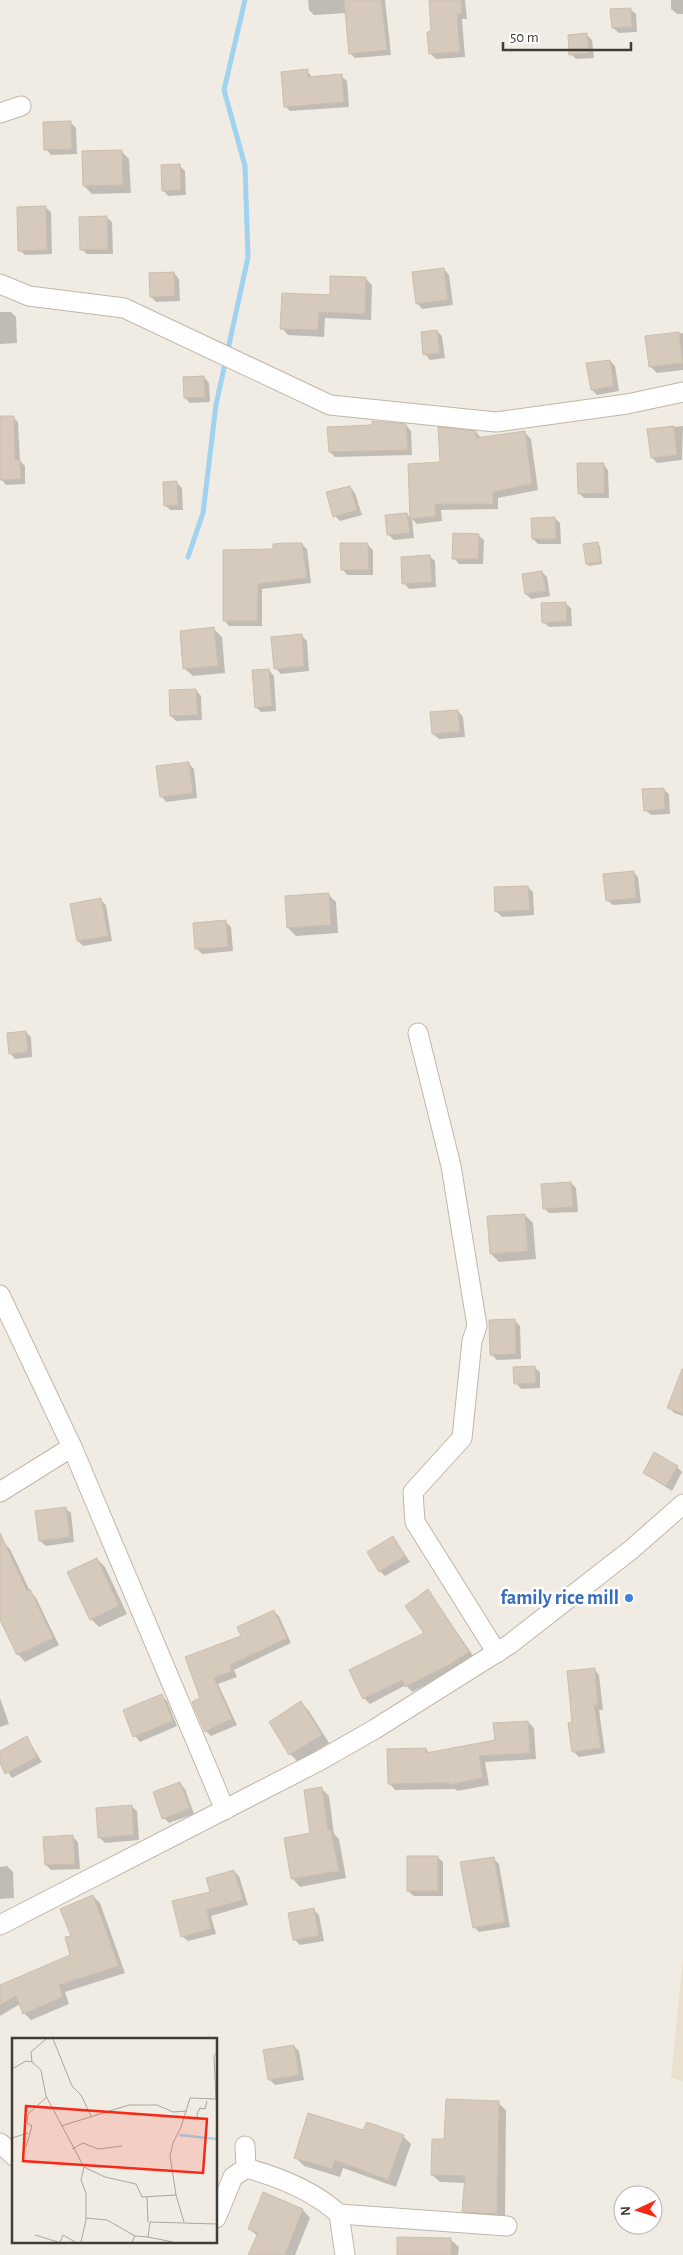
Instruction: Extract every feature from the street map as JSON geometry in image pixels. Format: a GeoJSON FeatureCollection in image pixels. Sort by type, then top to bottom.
{"type":"FeatureCollection","features":[{"type":"Feature","properties":{"kind":"street"},"geometry":{"type":"LineString","coordinates":[[0,113],[21,106]]}},
{"type":"Feature","properties":{"kind":"street"},"geometry":{"type":"LineString","coordinates":[[0,284],[29,296],[124,308],[330,405],[496,422],[627,404],[683,392]]}},
{"type":"Feature","properties":{"kind":"street"},"geometry":{"type":"LineString","coordinates":[[418,1034],[451,1166],[477,1326],[472,1341],[462,1438],[413,1492],[415,1522],[497,1653]]}},
{"type":"Feature","properties":{"kind":"street"},"geometry":{"type":"LineString","coordinates":[[0,1296],[72,1447],[225,1810]]}},
{"type":"Feature","properties":{"kind":"street"},"geometry":{"type":"LineString","coordinates":[[0,1492],[72,1447]]}},
{"type":"Feature","properties":{"kind":"street"},"geometry":{"type":"LineString","coordinates":[[0,1925],[319,1761],[497,1653],[632,1549],[683,1504]]}},
{"type":"Feature","properties":{"kind":"street"},"geometry":{"type":"LineString","coordinates":[[0,2143],[12,2154]]}},
{"type":"Feature","properties":{"kind":"street"},"geometry":{"type":"LineString","coordinates":[[246,2146],[246,2168]]}},
{"type":"Feature","properties":{"kind":"street"},"geometry":{"type":"LineString","coordinates":[[218,2213],[233,2177],[246,2168],[268,2174],[324,2201],[339,2214],[507,2226]]}},
{"type":"Feature","properties":{"kind":"street"},"geometry":{"type":"LineString","coordinates":[[339,2214],[345,2255]]}},
{"type":"Feature","properties":{"kind":"shaded area"},"geometry":{"type":"Polygon","coordinates":[[[683,1958],[683,2081],[671,2078],[683,1958]]]}},
{"type":"Feature","properties":{"kind":"building"},"geometry":{"type":"Polygon","coordinates":[[[344,0],[381,0],[387,50],[349,54],[344,0]]]}},
{"type":"Feature","properties":{"kind":"building"},"geometry":{"type":"Polygon","coordinates":[[[429,0],[461,0],[462,14],[457,14],[460,52],[429,54],[427,32],[431,31],[429,0]]]}},
{"type":"Feature","properties":{"kind":"building"},"geometry":{"type":"Polygon","coordinates":[[[631,8],[632,27],[612,28],[610,9],[631,8]]]}},
{"type":"Feature","properties":{"kind":"building"},"geometry":{"type":"Polygon","coordinates":[[[587,33],[589,53],[569,55],[568,35],[587,33]]]}},
{"type":"Feature","properties":{"kind":"building"},"geometry":{"type":"Polygon","coordinates":[[[308,69],[308,77],[342,74],[344,102],[284,107],[281,72],[308,69]]]}},
{"type":"Feature","properties":{"kind":"building"},"geometry":{"type":"Polygon","coordinates":[[[71,121],[72,149],[44,150],[43,122],[71,121]]]}},
{"type":"Feature","properties":{"kind":"building"},"geometry":{"type":"Polygon","coordinates":[[[122,150],[123,185],[83,186],[82,151],[122,150]]]}},
{"type":"Feature","properties":{"kind":"building"},"geometry":{"type":"Polygon","coordinates":[[[180,164],[181,190],[162,191],[161,165],[180,164]]]}},
{"type":"Feature","properties":{"kind":"building"},"geometry":{"type":"Polygon","coordinates":[[[46,206],[47,250],[18,251],[17,207],[46,206]]]}},
{"type":"Feature","properties":{"kind":"building"},"geometry":{"type":"Polygon","coordinates":[[[107,216],[108,249],[80,250],[79,217],[107,216]]]}},
{"type":"Feature","properties":{"kind":"building"},"geometry":{"type":"Polygon","coordinates":[[[444,268],[448,300],[416,304],[412,272],[444,268]]]}},
{"type":"Feature","properties":{"kind":"building"},"geometry":{"type":"Polygon","coordinates":[[[174,272],[175,296],[150,297],[149,273],[174,272]]]}},
{"type":"Feature","properties":{"kind":"building"},"geometry":{"type":"Polygon","coordinates":[[[330,276],[366,277],[365,314],[319,312],[318,330],[280,329],[282,293],[330,295],[330,276]]]}},
{"type":"Feature","properties":{"kind":"building"},"geometry":{"type":"Polygon","coordinates":[[[437,330],[440,353],[423,355],[421,332],[437,330]]]}},
{"type":"Feature","properties":{"kind":"building"},"geometry":{"type":"Polygon","coordinates":[[[679,332],[683,363],[649,367],[645,336],[679,332]]]}},
{"type":"Feature","properties":{"kind":"building"},"geometry":{"type":"Polygon","coordinates":[[[610,360],[614,386],[591,390],[586,363],[610,360]]]}},
{"type":"Feature","properties":{"kind":"building"},"geometry":{"type":"Polygon","coordinates":[[[204,376],[205,397],[184,398],[183,377],[204,376]]]}},
{"type":"Feature","properties":{"kind":"building"},"geometry":{"type":"Polygon","coordinates":[[[0,416],[14,416],[15,460],[20,459],[21,479],[0,480],[0,416]]]}},
{"type":"Feature","properties":{"kind":"building"},"geometry":{"type":"Polygon","coordinates":[[[372,421],[406,424],[408,450],[329,452],[327,427],[372,425],[372,421]]]}},
{"type":"Feature","properties":{"kind":"building"},"geometry":{"type":"Polygon","coordinates":[[[674,426],[677,455],[651,458],[647,429],[674,426]]]}},
{"type":"Feature","properties":{"kind":"building"},"geometry":{"type":"Polygon","coordinates":[[[438,427],[476,431],[476,438],[525,431],[532,484],[493,492],[493,504],[435,504],[436,516],[410,519],[408,464],[440,462],[438,427]]]}},
{"type":"Feature","properties":{"kind":"building"},"geometry":{"type":"Polygon","coordinates":[[[577,463],[604,463],[604,493],[578,494],[577,463]]]}},
{"type":"Feature","properties":{"kind":"building"},"geometry":{"type":"Polygon","coordinates":[[[177,481],[178,505],[164,506],[163,482],[177,481]]]}},
{"type":"Feature","properties":{"kind":"building"},"geometry":{"type":"Polygon","coordinates":[[[350,486],[357,510],[333,517],[326,492],[350,486]]]}},
{"type":"Feature","properties":{"kind":"building"},"geometry":{"type":"Polygon","coordinates":[[[407,513],[410,533],[387,535],[385,515],[407,513]]]}},
{"type":"Feature","properties":{"kind":"building"},"geometry":{"type":"Polygon","coordinates":[[[555,517],[556,539],[532,539],[531,518],[555,517]]]}},
{"type":"Feature","properties":{"kind":"building"},"geometry":{"type":"Polygon","coordinates":[[[453,533],[479,534],[478,559],[452,559],[453,533]]]}},
{"type":"Feature","properties":{"kind":"building"},"geometry":{"type":"Polygon","coordinates":[[[598,542],[601,562],[586,564],[583,544],[598,542]]]}},
{"type":"Feature","properties":{"kind":"building"},"geometry":{"type":"Polygon","coordinates":[[[302,543],[307,578],[258,584],[257,621],[223,621],[223,550],[273,549],[273,544],[302,543]]]}},
{"type":"Feature","properties":{"kind":"building"},"geometry":{"type":"Polygon","coordinates":[[[340,543],[368,543],[369,570],[341,570],[340,543]]]}},
{"type":"Feature","properties":{"kind":"building"},"geometry":{"type":"Polygon","coordinates":[[[430,555],[432,582],[402,584],[401,557],[430,555]]]}},
{"type":"Feature","properties":{"kind":"building"},"geometry":{"type":"Polygon","coordinates":[[[542,571],[546,591],[525,594],[522,574],[542,571]]]}},
{"type":"Feature","properties":{"kind":"building"},"geometry":{"type":"Polygon","coordinates":[[[566,602],[567,621],[542,623],[541,603],[566,602]]]}},
{"type":"Feature","properties":{"kind":"building"},"geometry":{"type":"Polygon","coordinates":[[[214,627],[218,666],[183,669],[180,631],[214,627]]]}},
{"type":"Feature","properties":{"kind":"building"},"geometry":{"type":"Polygon","coordinates":[[[302,634],[304,666],[274,669],[271,637],[302,634]]]}},
{"type":"Feature","properties":{"kind":"building"},"geometry":{"type":"Polygon","coordinates":[[[269,669],[272,706],[255,708],[252,670],[269,669]]]}},
{"type":"Feature","properties":{"kind":"building"},"geometry":{"type":"Polygon","coordinates":[[[196,689],[198,715],[170,716],[169,690],[196,689]]]}},
{"type":"Feature","properties":{"kind":"building"},"geometry":{"type":"Polygon","coordinates":[[[458,710],[460,732],[432,734],[430,712],[458,710]]]}},
{"type":"Feature","properties":{"kind":"building"},"geometry":{"type":"Polygon","coordinates":[[[189,762],[193,793],[160,797],[156,766],[189,762]]]}},
{"type":"Feature","properties":{"kind":"building"},"geometry":{"type":"Polygon","coordinates":[[[664,788],[665,809],[644,811],[642,789],[664,788]]]}},
{"type":"Feature","properties":{"kind":"building"},"geometry":{"type":"Polygon","coordinates":[[[634,871],[636,898],[606,901],[603,874],[634,871]]]}},
{"type":"Feature","properties":{"kind":"building"},"geometry":{"type":"Polygon","coordinates":[[[528,886],[530,910],[495,912],[494,887],[528,886]]]}},
{"type":"Feature","properties":{"kind":"building"},"geometry":{"type":"Polygon","coordinates":[[[329,893],[331,925],[287,928],[285,896],[329,893]]]}},
{"type":"Feature","properties":{"kind":"building"},"geometry":{"type":"Polygon","coordinates":[[[101,898],[108,936],[77,941],[70,904],[101,898]]]}},
{"type":"Feature","properties":{"kind":"building"},"geometry":{"type":"Polygon","coordinates":[[[226,920],[228,947],[195,949],[193,923],[226,920]]]}},
{"type":"Feature","properties":{"kind":"building"},"geometry":{"type":"Polygon","coordinates":[[[26,1031],[28,1052],[9,1054],[7,1033],[26,1031]]]}},
{"type":"Feature","properties":{"kind":"building"},"geometry":{"type":"Polygon","coordinates":[[[571,1182],[573,1207],[543,1209],[541,1184],[571,1182]]]}},
{"type":"Feature","properties":{"kind":"building"},"geometry":{"type":"Polygon","coordinates":[[[525,1214],[528,1251],[490,1254],[487,1216],[525,1214]]]}},
{"type":"Feature","properties":{"kind":"building"},"geometry":{"type":"Polygon","coordinates":[[[515,1319],[516,1354],[490,1355],[489,1320],[515,1319]]]}},
{"type":"Feature","properties":{"kind":"building"},"geometry":{"type":"Polygon","coordinates":[[[535,1366],[536,1383],[514,1384],[513,1367],[535,1366]]]}},
{"type":"Feature","properties":{"kind":"building"},"geometry":{"type":"Polygon","coordinates":[[[683,1369],[683,1414],[667,1408],[683,1369]]]}},
{"type":"Feature","properties":{"kind":"building"},"geometry":{"type":"Polygon","coordinates":[[[654,1452],[678,1466],[666,1486],[643,1473],[654,1452]]]}},
{"type":"Feature","properties":{"kind":"building"},"geometry":{"type":"Polygon","coordinates":[[[66,1507],[70,1537],[39,1541],[35,1511],[66,1507]]]}},
{"type":"Feature","properties":{"kind":"building"},"geometry":{"type":"Polygon","coordinates":[[[0,1533],[27,1591],[30,1589],[53,1638],[17,1655],[0,1620],[0,1533]]]}},
{"type":"Feature","properties":{"kind":"building"},"geometry":{"type":"Polygon","coordinates":[[[393,1536],[405,1556],[379,1572],[367,1552],[393,1536]]]}},
{"type":"Feature","properties":{"kind":"building"},"geometry":{"type":"Polygon","coordinates":[[[97,1558],[119,1606],[90,1620],[67,1572],[97,1558]]]}},
{"type":"Feature","properties":{"kind":"building"},"geometry":{"type":"Polygon","coordinates":[[[428,1589],[469,1652],[447,1666],[405,1687],[402,1680],[363,1699],[349,1670],[424,1633],[405,1606],[428,1589]]]}},
{"type":"Feature","properties":{"kind":"building"},"geometry":{"type":"Polygon","coordinates":[[[274,1610],[287,1638],[230,1665],[232,1671],[214,1678],[232,1719],[205,1732],[192,1702],[200,1698],[185,1657],[241,1636],[237,1627],[274,1610]]]}},
{"type":"Feature","properties":{"kind":"building"},"geometry":{"type":"Polygon","coordinates":[[[595,1668],[598,1705],[594,1705],[601,1748],[572,1752],[568,1723],[572,1722],[567,1671],[595,1668]]]}},
{"type":"Feature","properties":{"kind":"building"},"geometry":{"type":"Polygon","coordinates":[[[162,1694],[173,1721],[133,1737],[123,1710],[162,1694]]]}},
{"type":"Feature","properties":{"kind":"building"},"geometry":{"type":"Polygon","coordinates":[[[301,1701],[322,1735],[289,1755],[269,1722],[301,1701]]]}},
{"type":"Feature","properties":{"kind":"building"},"geometry":{"type":"Polygon","coordinates":[[[528,1721],[530,1753],[479,1756],[483,1778],[449,1785],[449,1783],[388,1784],[387,1749],[426,1748],[426,1753],[495,1740],[493,1723],[528,1721]]]}},
{"type":"Feature","properties":{"kind":"building"},"geometry":{"type":"Polygon","coordinates":[[[27,1736],[37,1757],[5,1774],[0,1763],[0,1751],[27,1736]]]}},
{"type":"Feature","properties":{"kind":"building"},"geometry":{"type":"Polygon","coordinates":[[[180,1782],[190,1808],[162,1819],[153,1792],[180,1782]]]}},
{"type":"Feature","properties":{"kind":"building"},"geometry":{"type":"Polygon","coordinates":[[[322,1787],[328,1830],[331,1830],[339,1871],[291,1879],[284,1838],[310,1833],[304,1790],[322,1787]]]}},
{"type":"Feature","properties":{"kind":"building"},"geometry":{"type":"Polygon","coordinates":[[[132,1805],[134,1835],[98,1838],[96,1808],[132,1805]]]}},
{"type":"Feature","properties":{"kind":"building"},"geometry":{"type":"Polygon","coordinates":[[[73,1835],[75,1864],[45,1865],[43,1837],[73,1835]]]}},
{"type":"Feature","properties":{"kind":"building"},"geometry":{"type":"Polygon","coordinates":[[[407,1856],[438,1856],[438,1891],[407,1891],[407,1856]]]}},
{"type":"Feature","properties":{"kind":"building"},"geometry":{"type":"Polygon","coordinates":[[[494,1857],[505,1922],[473,1928],[460,1862],[494,1857]]]}},
{"type":"Feature","properties":{"kind":"building"},"geometry":{"type":"Polygon","coordinates":[[[234,1870],[243,1900],[207,1910],[211,1929],[181,1937],[172,1901],[210,1892],[206,1878],[234,1870]]]}},
{"type":"Feature","properties":{"kind":"building"},"geometry":{"type":"Polygon","coordinates":[[[93,1895],[119,1966],[59,1985],[63,1997],[23,2014],[16,1996],[0,2005],[0,1985],[70,1955],[65,1937],[71,1936],[60,1909],[93,1895]]]}},
{"type":"Feature","properties":{"kind":"building"},"geometry":{"type":"Polygon","coordinates":[[[314,1908],[319,1936],[293,1940],[288,1913],[314,1908]]]}},
{"type":"Feature","properties":{"kind":"building"},"geometry":{"type":"Polygon","coordinates":[[[294,2045],[299,2075],[268,2080],[263,2050],[294,2045]]]}},
{"type":"Feature","properties":{"kind":"building"},"geometry":{"type":"Polygon","coordinates":[[[446,2099],[499,2101],[497,2214],[462,2212],[465,2176],[431,2175],[432,2139],[444,2139],[446,2099]]]}},
{"type":"Feature","properties":{"kind":"building"},"geometry":{"type":"Polygon","coordinates":[[[308,2113],[363,2130],[367,2122],[404,2135],[388,2180],[335,2160],[332,2169],[294,2158],[308,2113]]]}},
{"type":"Feature","properties":{"kind":"building"},"geometry":{"type":"Polygon","coordinates":[[[263,2192],[303,2209],[285,2255],[248,2255],[258,2233],[248,2229],[263,2192]]]}},
{"type":"Feature","properties":{"kind":"building"},"geometry":{"type":"Polygon","coordinates":[[[397,2237],[451,2238],[451,2255],[397,2255],[397,2237]]]}},
{"type":"Feature","properties":{"kind":"waterway"},"geometry":{"type":"LineString","coordinates":[[188,557],[203,513],[216,405],[248,257],[245,166],[224,90],[245,0]]}},
{"type":"Feature","properties":{"kind":"place","name":"family rice mill"},"geometry":{"type":"Point","coordinates":[629,1598]}}]}
